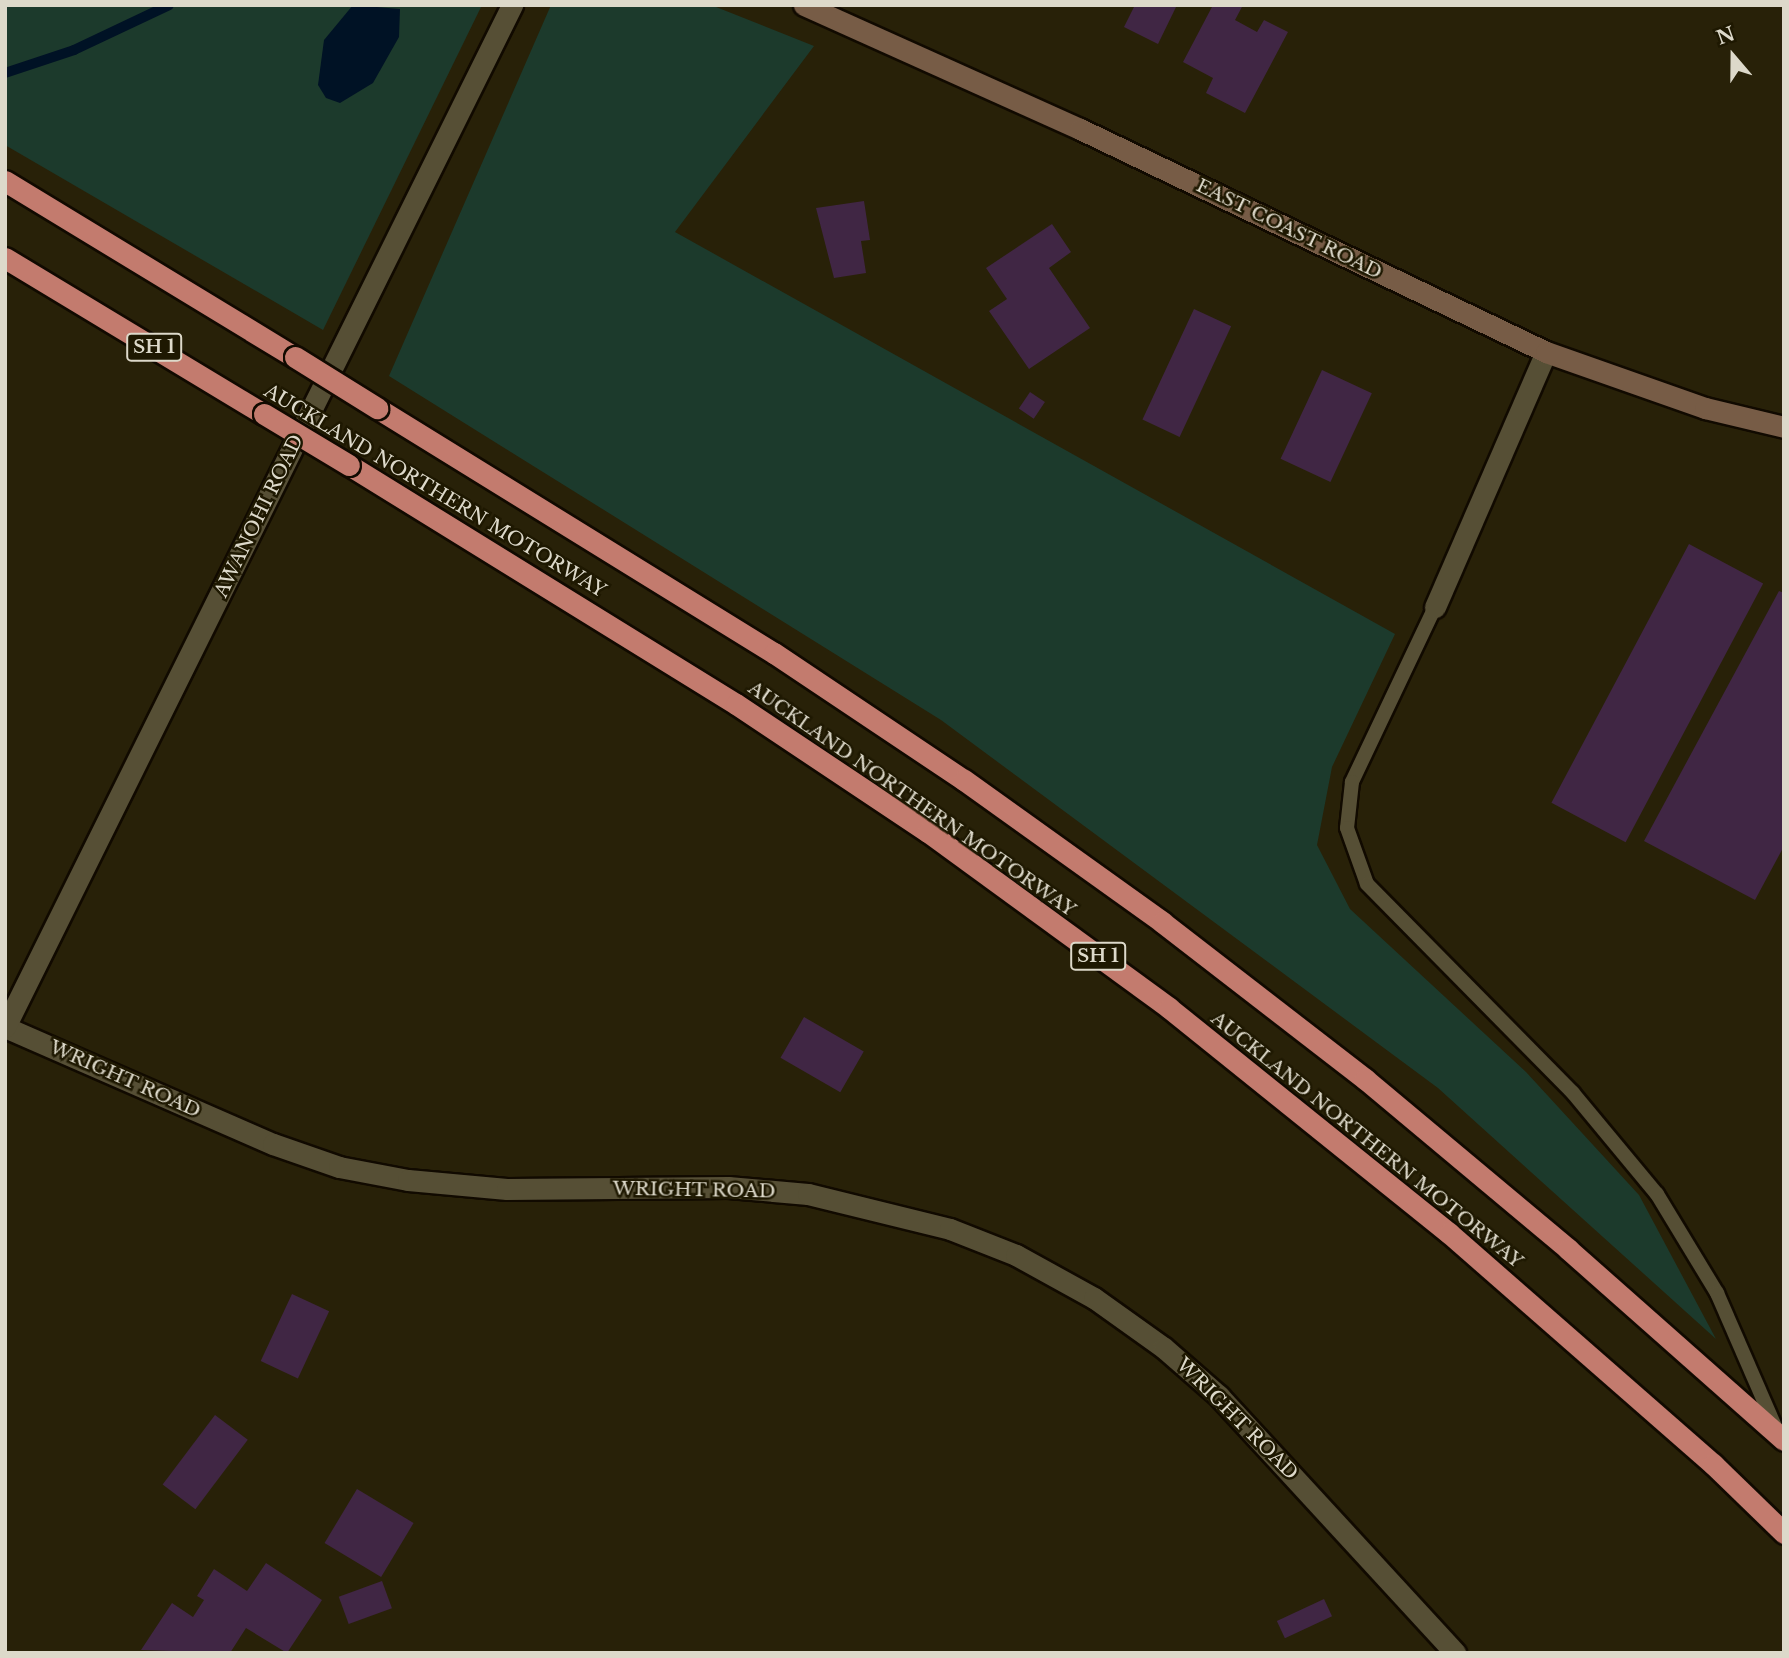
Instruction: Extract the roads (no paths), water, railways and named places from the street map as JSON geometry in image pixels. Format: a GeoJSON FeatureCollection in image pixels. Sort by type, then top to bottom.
{"type":"FeatureCollection","features":[{"type":"Feature","properties":{"kind":"highway","name":"AUCKLAND NORTHERN MOTORWAY"},"geometry":{"type":"LineString","coordinates":[[5,181],[774,653],[964,780],[1162,922],[1365,1079],[1568,1249],[1782,1438]]}},
{"type":"Feature","properties":{"kind":"highway","name":"AUCKLAND NORTHERN MOTORWAY"},"geometry":{"type":"LineString","coordinates":[[5,258],[736,704],[928,832],[1169,1008],[1450,1233],[1713,1464],[1784,1533]]}},
{"type":"Feature","properties":{"kind":"main road","name":"EAST COAST ROAD"},"geometry":{"type":"LineString","coordinates":[[804,5],[1080,129],[1545,352],[1705,408],[1784,427]]}},
{"type":"Feature","properties":{"kind":"street","name":"AWANOHI ROAD"},"geometry":{"type":"LineString","coordinates":[[5,1027],[512,5]]}},
{"type":"Feature","properties":{"kind":"street"},"geometry":{"type":"LineString","coordinates":[[1435,607],[1545,352]]}},
{"type":"Feature","properties":{"kind":"street","name":"WRIGHT ROAD"},"geometry":{"type":"LineString","coordinates":[[5,1027],[273,1144],[339,1167],[408,1181],[507,1189],[728,1187],[808,1194],[950,1229],[1016,1255],[1104,1305],[1164,1348],[1219,1396],[1455,1653]]}},
{"type":"Feature","properties":{"kind":"lane"},"geometry":{"type":"LineString","coordinates":[[1435,607],[1352,782],[1347,828],[1367,884],[1573,1093],[1657,1194],[1717,1293],[1782,1438]]}},
{"type":"Feature","properties":{"kind":"water"},"geometry":{"type":"Polygon","coordinates":[[[353,5],[400,9],[399,37],[373,83],[340,103],[326,98],[318,85],[324,40],[353,5]]]}},
{"type":"Feature","properties":{"kind":"waterway"},"geometry":{"type":"LineString","coordinates":[[5,73],[74,50],[169,5]]}}]}
